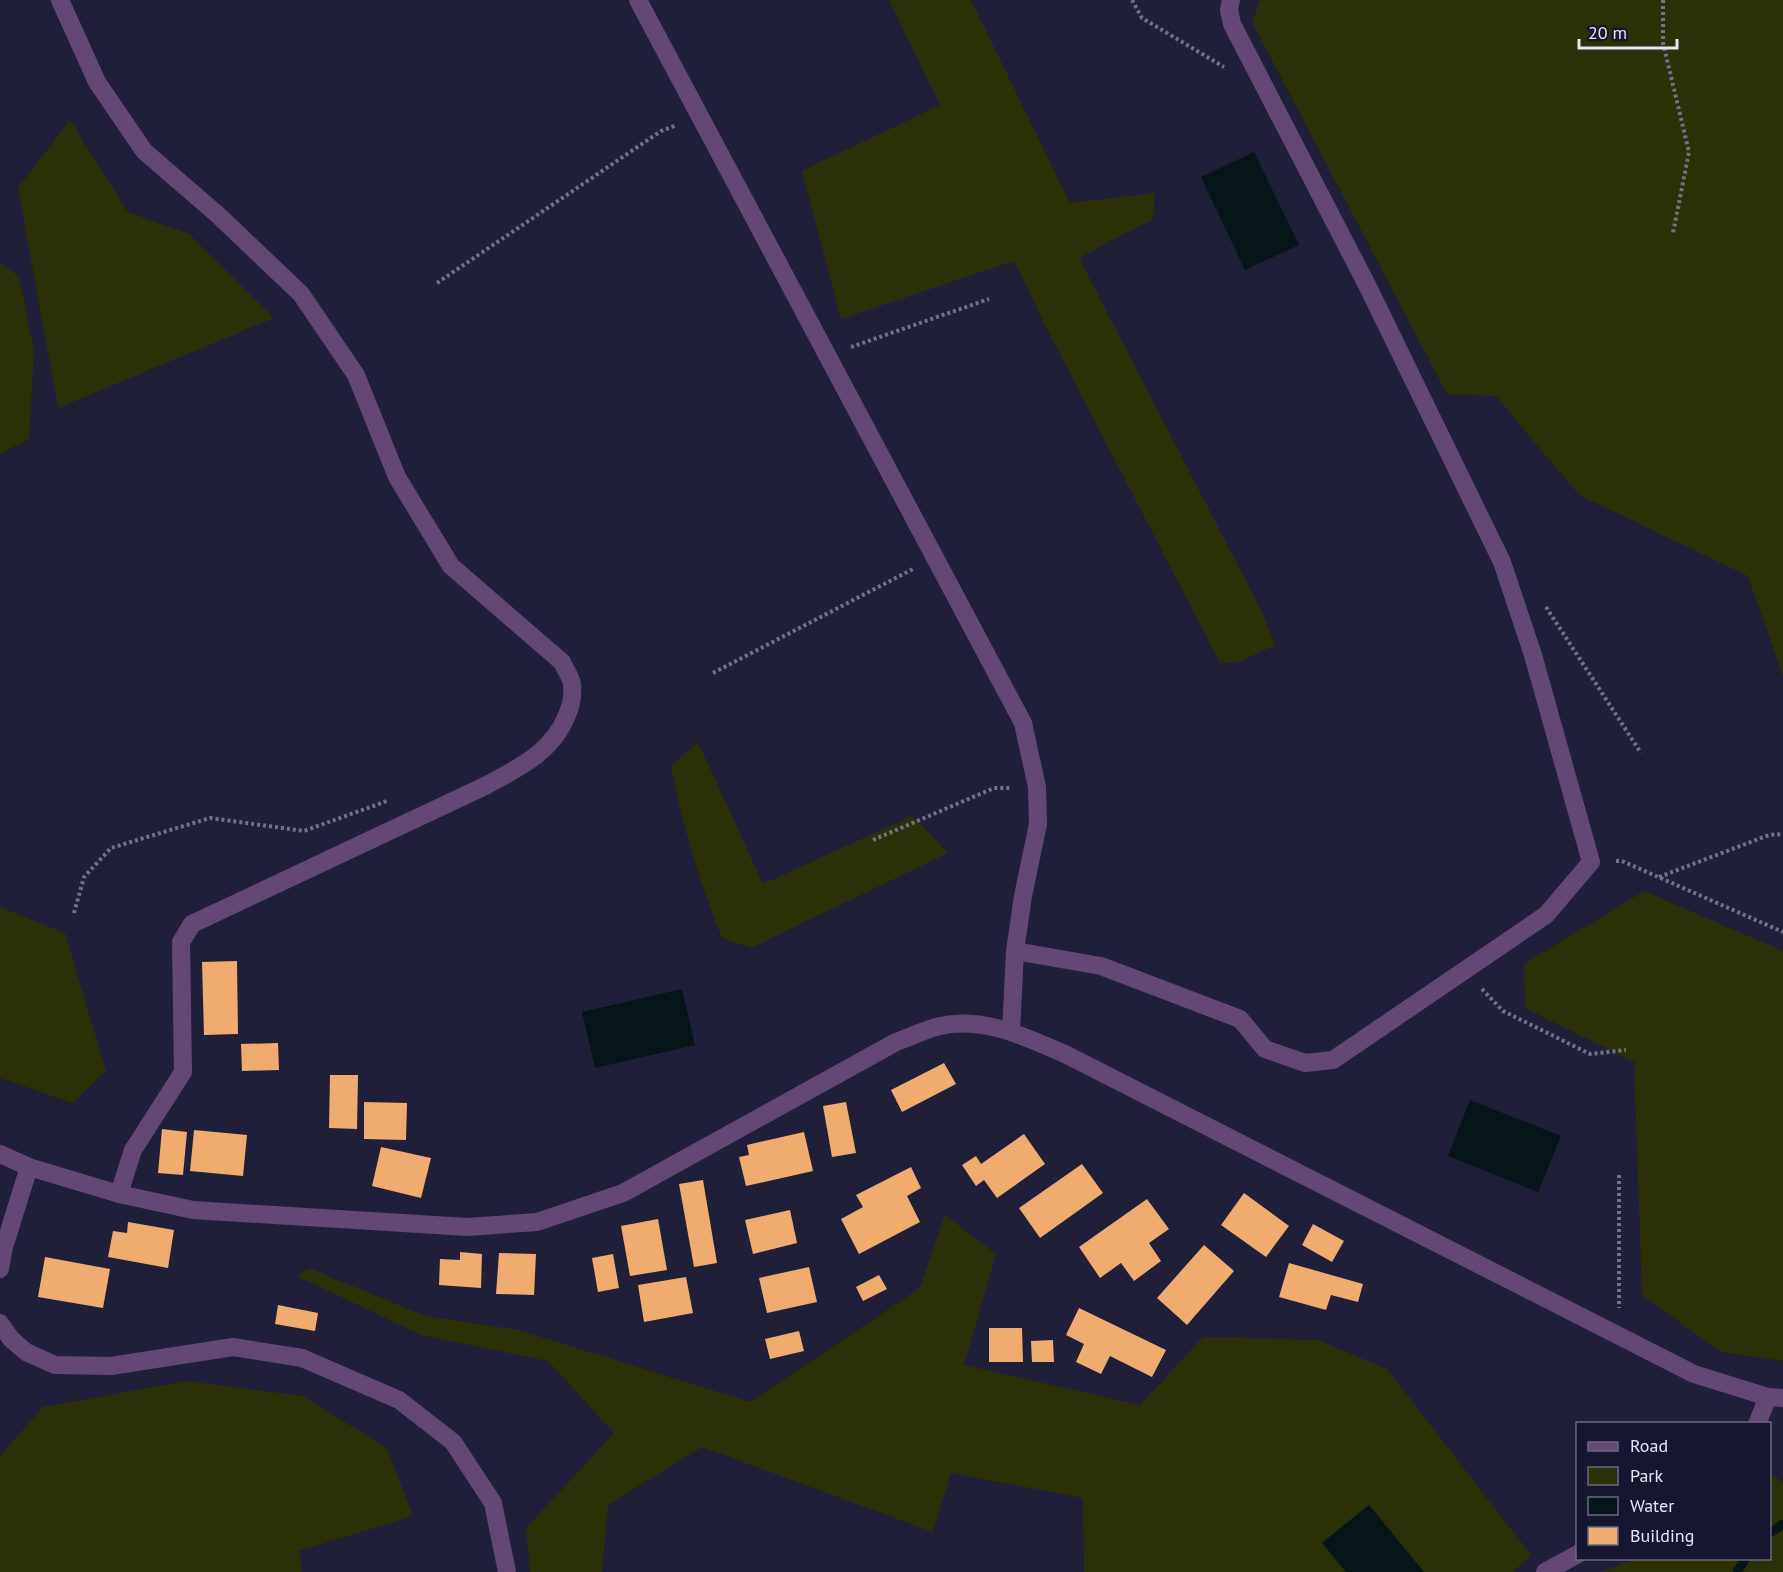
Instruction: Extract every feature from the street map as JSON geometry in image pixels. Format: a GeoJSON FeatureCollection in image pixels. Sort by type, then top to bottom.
{"type":"FeatureCollection","features":[{"type":"Feature","properties":{"kind":"street"},"geometry":{"type":"LineString","coordinates":[[60,0],[97,82],[144,151],[218,215],[301,294],[356,375],[397,477],[451,566],[562,662],[572,682],[571,705],[562,729],[550,745],[528,763],[485,786],[192,924],[181,942],[183,1072],[133,1150],[119,1194]]}},
{"type":"Feature","properties":{"kind":"street"},"geometry":{"type":"LineString","coordinates":[[638,0],[1023,723],[1037,787],[1038,824],[1023,896],[1015,951],[1011,1032]]}},
{"type":"Feature","properties":{"kind":"street"},"geometry":{"type":"LineString","coordinates":[[1015,951],[1101,966],[1240,1019],[1265,1049],[1305,1063],[1333,1060],[1546,915],[1591,862],[1533,655],[1502,562],[1368,285],[1232,24],[1229,10],[1231,0]]}},
{"type":"Feature","properties":{"kind":"street"},"geometry":{"type":"LineString","coordinates":[[0,1154],[29,1167],[119,1194],[193,1210],[467,1227],[537,1222],[623,1193],[896,1042],[941,1026],[973,1024],[1011,1032],[1067,1055],[1694,1374],[1776,1397],[1758,1422]]}},
{"type":"Feature","properties":{"kind":"street"},"geometry":{"type":"LineString","coordinates":[[0,1269],[4,1247],[29,1167]]}},
{"type":"Feature","properties":{"kind":"street"},"geometry":{"type":"LineString","coordinates":[[0,1323],[11,1339],[26,1352],[55,1365],[111,1366],[233,1347],[303,1358],[399,1400],[453,1442],[493,1503],[507,1572]]}},
{"type":"Feature","properties":{"kind":"street"},"geometry":{"type":"LineString","coordinates":[[1545,1572],[1576,1555]]}},
{"type":"Feature","properties":{"kind":"path"},"geometry":{"type":"LineString","coordinates":[[1132,0],[1142,18],[1224,67]]}},
{"type":"Feature","properties":{"kind":"path"},"geometry":{"type":"LineString","coordinates":[[1663,0],[1663,43],[1689,152],[1673,233]]}},
{"type":"Feature","properties":{"kind":"path"},"geometry":{"type":"LineString","coordinates":[[437,283],[661,131],[700,116]]}},
{"type":"Feature","properties":{"kind":"path"},"geometry":{"type":"LineString","coordinates":[[828,356],[989,299]]}},
{"type":"Feature","properties":{"kind":"path"},"geometry":{"type":"LineString","coordinates":[[713,673],[935,558]]}},
{"type":"Feature","properties":{"kind":"path"},"geometry":{"type":"LineString","coordinates":[[1542,601],[1641,753]]}},
{"type":"Feature","properties":{"kind":"path"},"geometry":{"type":"LineString","coordinates":[[873,840],[994,788],[1037,787]]}},
{"type":"Feature","properties":{"kind":"path"},"geometry":{"type":"LineString","coordinates":[[74,913],[84,877],[111,848],[210,818],[304,831],[391,800]]}},
{"type":"Feature","properties":{"kind":"path"},"geometry":{"type":"LineString","coordinates":[[1658,877],[1769,835],[1783,834]]}},
{"type":"Feature","properties":{"kind":"path"},"geometry":{"type":"LineString","coordinates":[[1591,862],[1622,861],[1783,932]]}},
{"type":"Feature","properties":{"kind":"path"},"geometry":{"type":"LineString","coordinates":[[1465,971],[1503,1011],[1590,1054],[1626,1050]]}},
{"type":"Feature","properties":{"kind":"path"},"geometry":{"type":"LineString","coordinates":[[1619,1175],[1619,1335]]}},
{"type":"Feature","properties":{"kind":"green space"},"geometry":{"type":"Polygon","coordinates":[[[889,0],[971,0],[1070,203],[1155,193],[1153,219],[1079,258],[1262,612],[1275,645],[1239,662],[1220,663],[1014,261],[841,319],[802,171],[940,105],[889,0]]]}},
{"type":"Feature","properties":{"kind":"green space"},"geometry":{"type":"Polygon","coordinates":[[[1260,0],[1783,0],[1783,676],[1748,576],[1579,495],[1496,396],[1447,394],[1252,22],[1260,0]]]}},
{"type":"Feature","properties":{"kind":"green space"},"geometry":{"type":"Polygon","coordinates":[[[70,120],[128,212],[189,234],[274,318],[58,408],[18,188],[70,120]]]}},
{"type":"Feature","properties":{"kind":"green space"},"geometry":{"type":"Polygon","coordinates":[[[0,264],[19,276],[34,351],[29,439],[0,454],[0,264]]]}},
{"type":"Feature","properties":{"kind":"green space"},"geometry":{"type":"Polygon","coordinates":[[[698,742],[763,884],[912,816],[948,853],[751,948],[722,938],[692,854],[671,766],[698,742]]]}},
{"type":"Feature","properties":{"kind":"green space"},"geometry":{"type":"Polygon","coordinates":[[[1644,891],[1783,951],[1783,1361],[1721,1352],[1642,1295],[1634,1062],[1525,1008],[1524,964],[1644,891]]]}},
{"type":"Feature","properties":{"kind":"green space"},"geometry":{"type":"Polygon","coordinates":[[[0,907],[65,933],[106,1071],[73,1103],[0,1078],[0,907]]]}},
{"type":"Feature","properties":{"kind":"green space"},"geometry":{"type":"Polygon","coordinates":[[[945,1215],[996,1254],[964,1365],[1140,1405],[1203,1337],[1318,1340],[1387,1369],[1531,1555],[1513,1572],[1424,1572],[1369,1505],[1323,1543],[1346,1572],[1084,1572],[1083,1498],[951,1473],[933,1532],[702,1447],[608,1505],[602,1572],[530,1572],[526,1528],[614,1433],[548,1361],[421,1335],[297,1276],[309,1268],[425,1316],[519,1330],[750,1402],[920,1288],[945,1215]]]}},
{"type":"Feature","properties":{"kind":"green space"},"geometry":{"type":"Polygon","coordinates":[[[187,1381],[303,1396],[387,1448],[413,1516],[299,1551],[302,1572],[0,1572],[0,1456],[43,1407],[187,1381]]]}},
{"type":"Feature","properties":{"kind":"green space"},"geometry":{"type":"Polygon","coordinates":[[[1771,1475],[1783,1482],[1783,1572],[1601,1572],[1631,1560],[1771,1560],[1771,1475]]]}},
{"type":"Feature","properties":{"kind":"water"},"geometry":{"type":"Polygon","coordinates":[[[1254,152],[1299,245],[1245,270],[1201,177],[1254,152]]]}},
{"type":"Feature","properties":{"kind":"water"},"geometry":{"type":"Polygon","coordinates":[[[682,989],[695,1045],[595,1068],[582,1012],[682,989]]]}},
{"type":"Feature","properties":{"kind":"water"},"geometry":{"type":"Polygon","coordinates":[[[1470,1100],[1561,1136],[1538,1192],[1448,1156],[1470,1100]]]}},
{"type":"Feature","properties":{"kind":"water"},"geometry":{"type":"Polygon","coordinates":[[[1369,1505],[1424,1572],[1346,1572],[1322,1543],[1369,1505]]]}},
{"type":"Feature","properties":{"kind":"building"},"geometry":{"type":"Polygon","coordinates":[[[237,961],[238,1034],[204,1035],[202,962],[237,961]]]}},
{"type":"Feature","properties":{"kind":"building"},"geometry":{"type":"Polygon","coordinates":[[[278,1043],[279,1070],[242,1071],[241,1044],[278,1043]]]}},
{"type":"Feature","properties":{"kind":"building"},"geometry":{"type":"Polygon","coordinates":[[[944,1063],[956,1084],[902,1112],[891,1090],[944,1063]]]}},
{"type":"Feature","properties":{"kind":"building"},"geometry":{"type":"Polygon","coordinates":[[[330,1075],[358,1075],[357,1129],[329,1128],[330,1075]]]}},
{"type":"Feature","properties":{"kind":"building"},"geometry":{"type":"Polygon","coordinates":[[[364,1102],[407,1103],[406,1140],[364,1139],[364,1102]]]}},
{"type":"Feature","properties":{"kind":"building"},"geometry":{"type":"Polygon","coordinates":[[[846,1102],[856,1153],[832,1157],[823,1106],[846,1102]]]}},
{"type":"Feature","properties":{"kind":"building"},"geometry":{"type":"Polygon","coordinates":[[[162,1129],[187,1132],[183,1175],[158,1173],[162,1129]]]}},
{"type":"Feature","properties":{"kind":"building"},"geometry":{"type":"Polygon","coordinates":[[[194,1130],[247,1135],[243,1176],[190,1171],[194,1130]]]}},
{"type":"Feature","properties":{"kind":"building"},"geometry":{"type":"Polygon","coordinates":[[[804,1132],[813,1171],[746,1186],[739,1157],[749,1155],[747,1145],[804,1132]]]}},
{"type":"Feature","properties":{"kind":"building"},"geometry":{"type":"Polygon","coordinates":[[[1024,1134],[1045,1164],[997,1198],[984,1180],[976,1186],[962,1165],[976,1156],[981,1164],[1024,1134]]]}},
{"type":"Feature","properties":{"kind":"building"},"geometry":{"type":"Polygon","coordinates":[[[381,1147],[431,1158],[421,1198],[372,1186],[381,1147]]]}},
{"type":"Feature","properties":{"kind":"building"},"geometry":{"type":"Polygon","coordinates":[[[1082,1164],[1103,1193],[1040,1238],[1019,1208],[1082,1164]]]}},
{"type":"Feature","properties":{"kind":"building"},"geometry":{"type":"Polygon","coordinates":[[[911,1167],[921,1188],[907,1196],[920,1222],[859,1254],[841,1219],[863,1207],[856,1195],[911,1167]]]}},
{"type":"Feature","properties":{"kind":"building"},"geometry":{"type":"Polygon","coordinates":[[[703,1180],[717,1263],[694,1267],[679,1184],[703,1180]]]}},
{"type":"Feature","properties":{"kind":"building"},"geometry":{"type":"Polygon","coordinates":[[[1244,1193],[1289,1226],[1266,1257],[1221,1225],[1244,1193]]]}},
{"type":"Feature","properties":{"kind":"building"},"geometry":{"type":"Polygon","coordinates":[[[1147,1199],[1169,1229],[1149,1243],[1161,1261],[1134,1281],[1121,1263],[1100,1278],[1079,1247],[1147,1199]]]}},
{"type":"Feature","properties":{"kind":"building"},"geometry":{"type":"Polygon","coordinates":[[[790,1210],[797,1243],[753,1254],[745,1220],[790,1210]]]}},
{"type":"Feature","properties":{"kind":"building"},"geometry":{"type":"Polygon","coordinates":[[[658,1219],[667,1270],[630,1276],[621,1226],[658,1219]]]}},
{"type":"Feature","properties":{"kind":"building"},"geometry":{"type":"Polygon","coordinates":[[[128,1222],[174,1230],[168,1268],[108,1257],[113,1231],[127,1233],[128,1222]]]}},
{"type":"Feature","properties":{"kind":"building"},"geometry":{"type":"Polygon","coordinates":[[[1313,1224],[1344,1241],[1332,1262],[1302,1245],[1313,1224]]]}},
{"type":"Feature","properties":{"kind":"building"},"geometry":{"type":"Polygon","coordinates":[[[1204,1245],[1234,1271],[1187,1325],[1157,1298],[1204,1245]]]}},
{"type":"Feature","properties":{"kind":"building"},"geometry":{"type":"Polygon","coordinates":[[[460,1252],[482,1254],[481,1288],[439,1285],[440,1259],[460,1260],[460,1252]]]}},
{"type":"Feature","properties":{"kind":"building"},"geometry":{"type":"Polygon","coordinates":[[[499,1253],[536,1254],[534,1295],[496,1294],[499,1253]]]}},
{"type":"Feature","properties":{"kind":"building"},"geometry":{"type":"Polygon","coordinates":[[[613,1254],[619,1288],[598,1292],[592,1258],[613,1254]]]}},
{"type":"Feature","properties":{"kind":"building"},"geometry":{"type":"Polygon","coordinates":[[[45,1257],[110,1269],[103,1308],[38,1297],[45,1257]]]}},
{"type":"Feature","properties":{"kind":"building"},"geometry":{"type":"Polygon","coordinates":[[[1289,1263],[1363,1284],[1358,1302],[1331,1295],[1326,1310],[1279,1297],[1289,1263]]]}},
{"type":"Feature","properties":{"kind":"building"},"geometry":{"type":"Polygon","coordinates":[[[809,1267],[817,1302],[767,1313],[759,1278],[809,1267]]]}},
{"type":"Feature","properties":{"kind":"building"},"geometry":{"type":"Polygon","coordinates":[[[879,1275],[887,1289],[863,1301],[856,1287],[879,1275]]]}},
{"type":"Feature","properties":{"kind":"building"},"geometry":{"type":"Polygon","coordinates":[[[686,1277],[693,1313],[644,1322],[638,1285],[686,1277]]]}},
{"type":"Feature","properties":{"kind":"building"},"geometry":{"type":"Polygon","coordinates":[[[278,1305],[318,1313],[315,1331],[275,1324],[278,1305]]]}},
{"type":"Feature","properties":{"kind":"building"},"geometry":{"type":"Polygon","coordinates":[[[1079,1308],[1166,1350],[1152,1377],[1110,1356],[1101,1374],[1076,1362],[1084,1344],[1066,1335],[1079,1308]]]}},
{"type":"Feature","properties":{"kind":"building"},"geometry":{"type":"Polygon","coordinates":[[[989,1328],[1022,1328],[1023,1362],[989,1362],[989,1328]]]}},
{"type":"Feature","properties":{"kind":"building"},"geometry":{"type":"Polygon","coordinates":[[[799,1331],[804,1351],[770,1359],[765,1339],[799,1331]]]}},
{"type":"Feature","properties":{"kind":"building"},"geometry":{"type":"Polygon","coordinates":[[[1053,1340],[1054,1362],[1032,1362],[1031,1341],[1053,1340]]]}},
{"type":"Feature","properties":{"kind":"waterway"},"geometry":{"type":"LineString","coordinates":[[1771,1532],[1783,1524]]}},
{"type":"Feature","properties":{"kind":"waterway"},"geometry":{"type":"LineString","coordinates":[[1737,1572],[1745,1560]]}}]}
